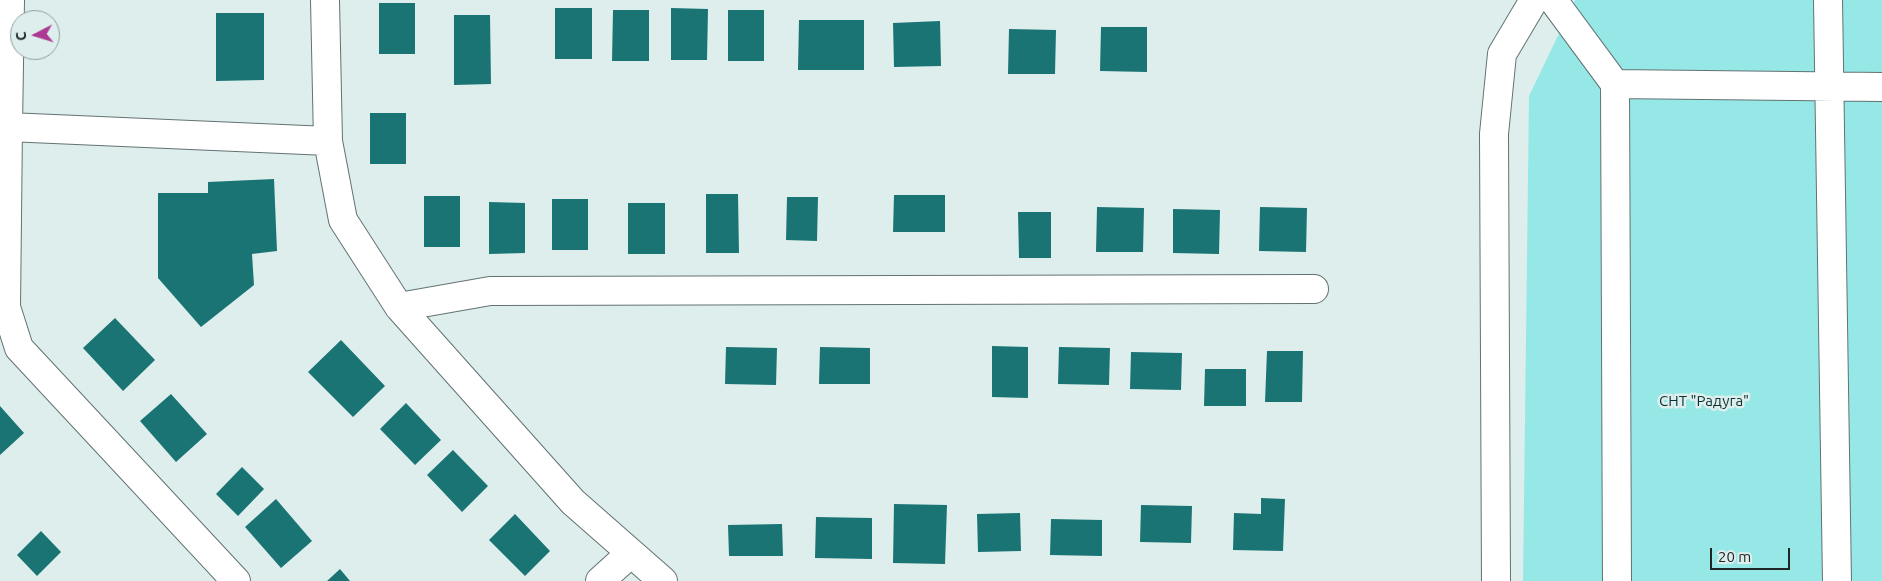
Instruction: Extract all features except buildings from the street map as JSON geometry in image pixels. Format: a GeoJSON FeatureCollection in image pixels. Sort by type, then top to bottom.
{"type":"FeatureCollection","features":[{"type":"Feature","properties":{"kind":"street"},"geometry":{"type":"LineString","coordinates":[[10,0],[3,312],[19,348],[236,581]]}},
{"type":"Feature","properties":{"kind":"street"},"geometry":{"type":"LineString","coordinates":[[325,0],[328,142],[343,220],[399,307],[574,502],[663,581]]}},
{"type":"Feature","properties":{"kind":"street"},"geometry":{"type":"LineString","coordinates":[[1496,581],[1494,134],[1502,54],[1534,0]]}},
{"type":"Feature","properties":{"kind":"street"},"geometry":{"type":"LineString","coordinates":[[1553,0],[1615,84],[1617,581]]}},
{"type":"Feature","properties":{"kind":"street"},"geometry":{"type":"LineString","coordinates":[[1828,0],[1837,581]]}},
{"type":"Feature","properties":{"kind":"street"},"geometry":{"type":"LineString","coordinates":[[1615,84],[1828,88],[1882,87]]}},
{"type":"Feature","properties":{"kind":"street"},"geometry":{"type":"LineString","coordinates":[[8,127],[328,142]]}},
{"type":"Feature","properties":{"kind":"street"},"geometry":{"type":"LineString","coordinates":[[399,307],[490,291],[1314,289]]}},
{"type":"Feature","properties":{"kind":"street"},"geometry":{"type":"LineString","coordinates":[[600,581],[630,553]]}},
{"type":"Feature","properties":{"kind":"green space","name":"СНТ \"Радуга\""},"geometry":{"type":"Polygon","coordinates":[[[1575,0],[1882,0],[1882,581],[1523,581],[1529,96],[1575,0]]]}}]}
